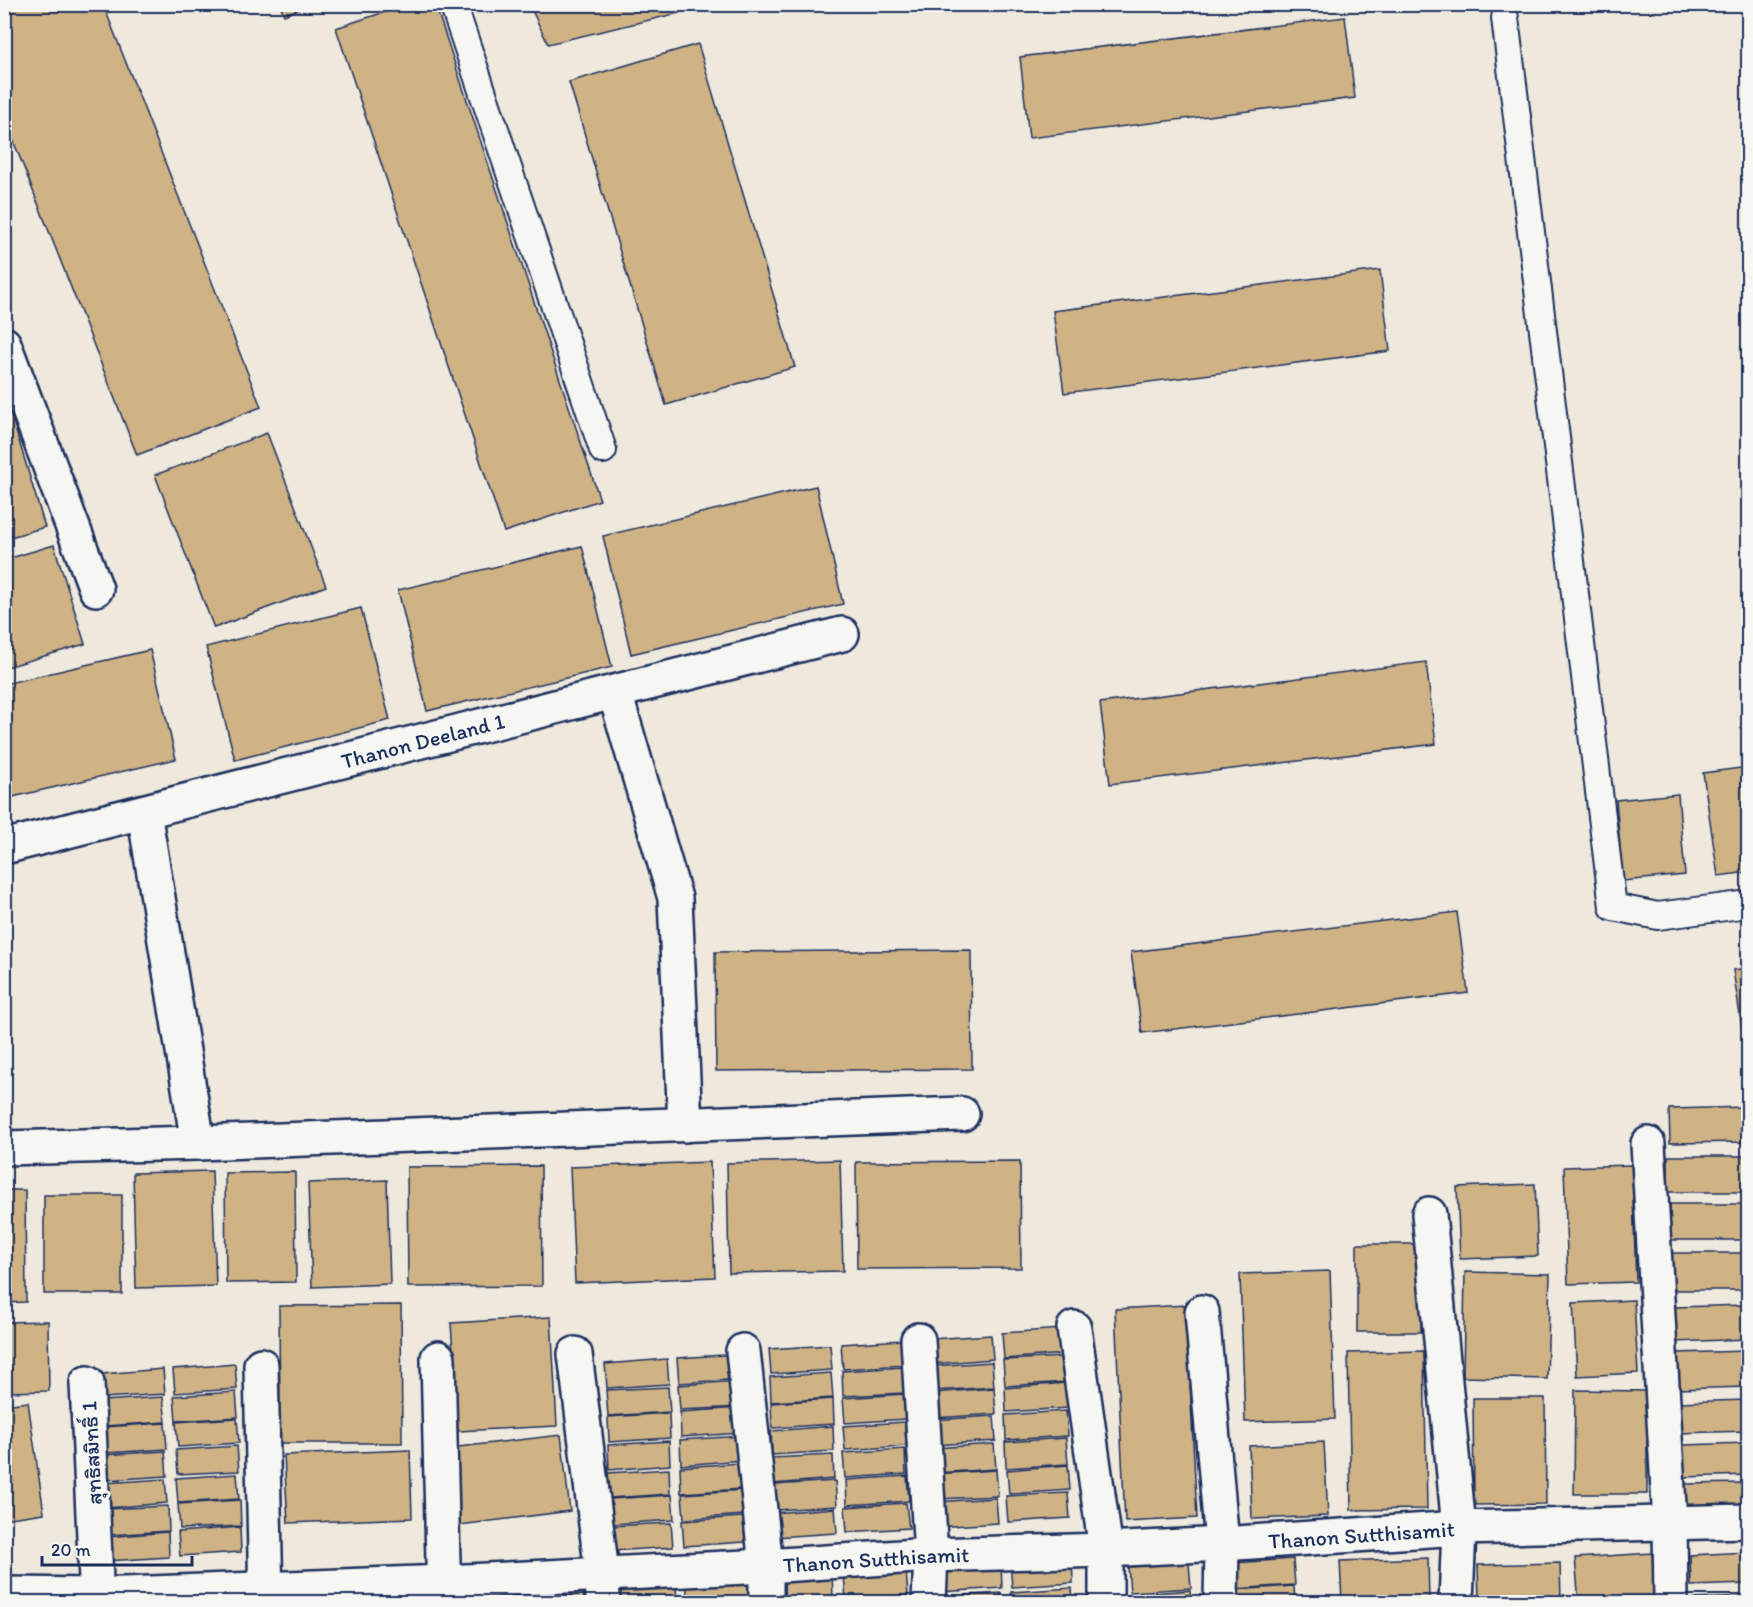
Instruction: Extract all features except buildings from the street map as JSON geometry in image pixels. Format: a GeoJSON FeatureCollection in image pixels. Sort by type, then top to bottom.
{"type":"FeatureCollection","features":[{"type":"Feature","properties":{"kind":"street"},"geometry":{"type":"LineString","coordinates":[[4,344],[96,589]]}},
{"type":"Feature","properties":{"kind":"street","name":"Thanon Deeland 1"},"geometry":{"type":"LineString","coordinates":[[4,847],[842,634]]}},
{"type":"Feature","properties":{"kind":"street"},"geometry":{"type":"LineString","coordinates":[[615,693],[675,898],[685,1125]]}},
{"type":"Feature","properties":{"kind":"street"},"geometry":{"type":"LineString","coordinates":[[144,812],[198,1143]]}},
{"type":"Feature","properties":{"kind":"street"},"geometry":{"type":"LineString","coordinates":[[4,1149],[962,1114]]}},
{"type":"Feature","properties":{"kind":"street"},"geometry":{"type":"LineString","coordinates":[[1648,1144],[1671,1523],[1671,1602]]}},
{"type":"Feature","properties":{"kind":"street"},"geometry":{"type":"LineString","coordinates":[[1429,1214],[1459,1528],[1456,1602]]}},
{"type":"Feature","properties":{"kind":"street"},"geometry":{"type":"LineString","coordinates":[[1202,1312],[1222,1544],[1221,1602]]}},
{"type":"Feature","properties":{"kind":"street"},"geometry":{"type":"LineString","coordinates":[[1074,1328],[1106,1550],[1106,1602]]}},
{"type":"Feature","properties":{"kind":"street"},"geometry":{"type":"LineString","coordinates":[[918,1340],[931,1555],[929,1602]]}},
{"type":"Feature","properties":{"kind":"street"},"geometry":{"type":"LineString","coordinates":[[743,1351],[766,1566],[766,1602]]}},
{"type":"Feature","properties":{"kind":"street"},"geometry":{"type":"LineString","coordinates":[[575,1354],[602,1588]]}},
{"type":"Feature","properties":{"kind":"street"},"geometry":{"type":"LineString","coordinates":[[438,1358],[445,1592]]}},
{"type":"Feature","properties":{"kind":"street"},"geometry":{"type":"LineString","coordinates":[[261,1365],[266,1596]]}},
{"type":"Feature","properties":{"kind":"street","name":"สุทธิสมิทธิ์ 1"},"geometry":{"type":"LineString","coordinates":[[87,1383],[97,1599]]}},
{"type":"Feature","properties":{"kind":"street","name":"Thanon Sutthisamit"},"geometry":{"type":"LineString","coordinates":[[4,1594],[97,1599],[602,1588],[766,1566],[931,1555],[1106,1550],[1459,1528],[1749,1521]]}},
{"type":"Feature","properties":{"kind":"lane"},"geometry":{"type":"LineString","coordinates":[[453,4],[603,450]]}},
{"type":"Feature","properties":{"kind":"lane"},"geometry":{"type":"LineString","coordinates":[[1505,18],[1613,907],[1658,916],[1749,904]]}}]}
